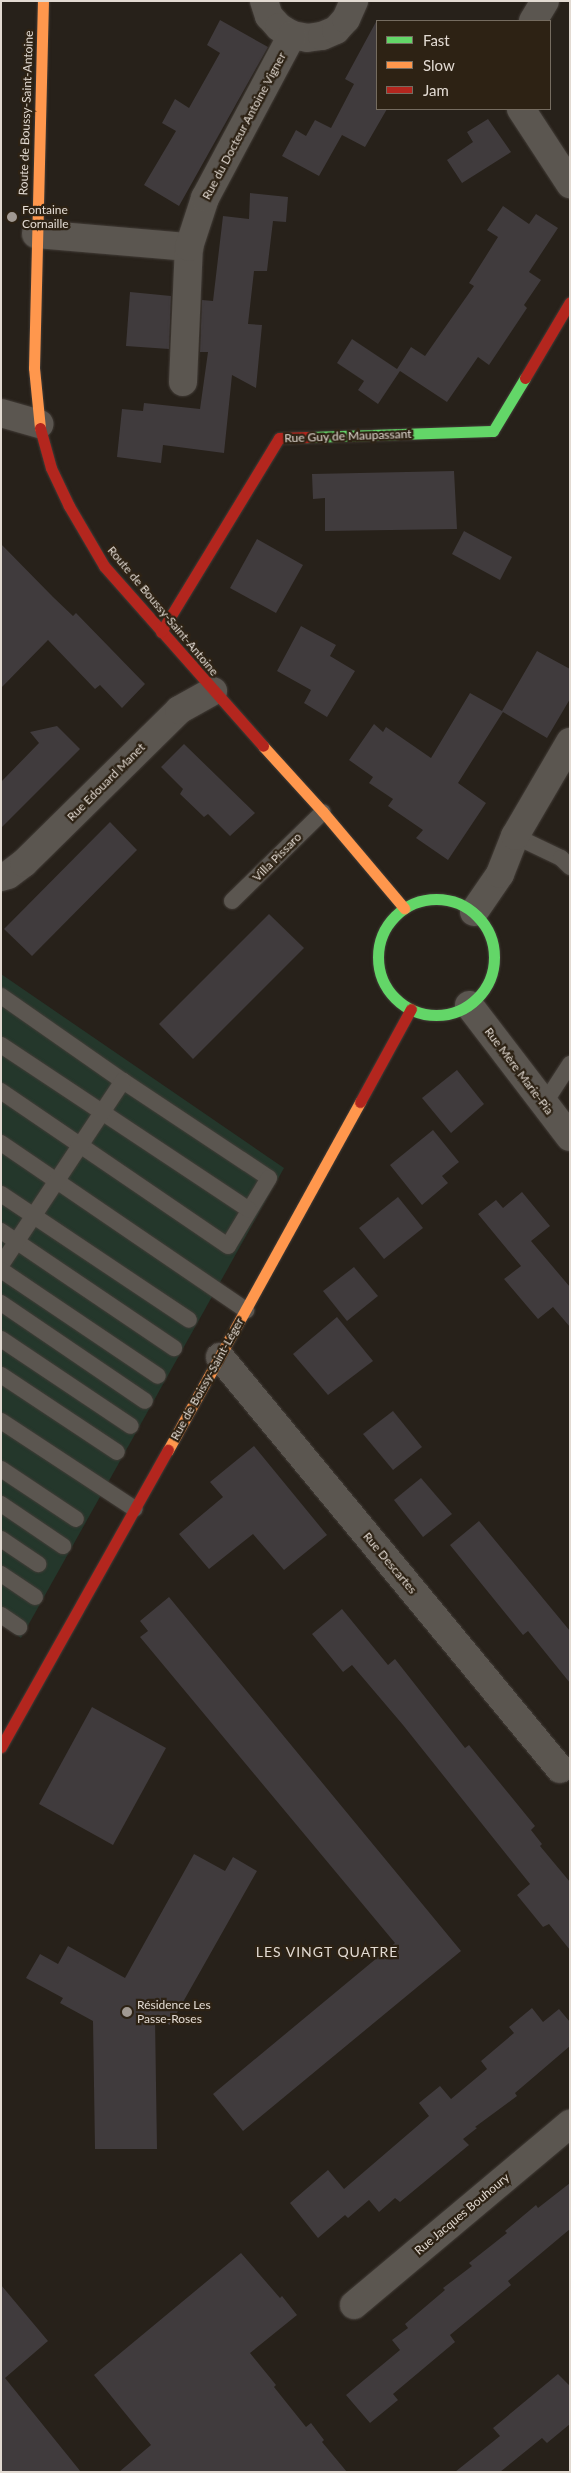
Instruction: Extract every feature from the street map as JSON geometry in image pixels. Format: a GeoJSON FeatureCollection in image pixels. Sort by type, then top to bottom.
{"type":"FeatureCollection","features":[{"type":"Feature","properties":{"kind":"main road","name":"Route de Boussy-Saint-Antoine"},"geometry":{"type":"LineString","coordinates":[[42,1],[34,368],[39,424],[51,468],[69,506],[104,566],[213,691],[323,812],[404,908]]}},
{"type":"Feature","properties":{"kind":"main road","name":"Rue Guy de Maupassant"},"geometry":{"type":"LineString","coordinates":[[161,632],[279,438],[494,431],[570,302]]}},
{"type":"Feature","properties":{"kind":"main road"},"geometry":{"type":"LineString","coordinates":[[440,898],[458,902],[474,912],[486,926],[493,943],[494,960],[491,978],[482,993],[469,1005],[450,1014],[430,1014],[411,1009],[396,999],[385,986],[378,969],[378,952],[382,934],[391,919],[404,908],[421,900],[440,898]]}},
{"type":"Feature","properties":{"kind":"main road","name":"Rue de Boissy-Saint-Léger"},"geometry":{"type":"LineString","coordinates":[[1,1748],[220,1358],[411,1009]]}},
{"type":"Feature","properties":{"kind":"street"},"geometry":{"type":"LineString","coordinates":[[264,1],[269,16],[279,28],[292,35],[307,38],[322,36],[336,30],[346,19],[354,1]]}},
{"type":"Feature","properties":{"kind":"street"},"geometry":{"type":"LineString","coordinates":[[533,20],[544,1]]}},
{"type":"Feature","properties":{"kind":"street","name":"Rue du Docteur Antoine Vigner"},"geometry":{"type":"LineString","coordinates":[[183,382],[189,247],[205,198],[292,35]]}},
{"type":"Feature","properties":{"kind":"street"},"geometry":{"type":"LineString","coordinates":[[523,110],[570,184]]}},
{"type":"Feature","properties":{"kind":"street"},"geometry":{"type":"LineString","coordinates":[[36,234],[189,247]]}},
{"type":"Feature","properties":{"kind":"street"},"geometry":{"type":"LineString","coordinates":[[1,413],[39,424]]}},
{"type":"Feature","properties":{"kind":"street","name":"Rue Edouard Manet"},"geometry":{"type":"LineString","coordinates":[[1,877],[8,875],[24,863],[179,710],[213,691]]}},
{"type":"Feature","properties":{"kind":"street"},"geometry":{"type":"LineString","coordinates":[[474,912],[500,874],[515,836],[570,742]]}},
{"type":"Feature","properties":{"kind":"street","name":"Rue Mère Marie-Pia"},"geometry":{"type":"LineString","coordinates":[[469,1005],[570,1137]]}},
{"type":"Feature","properties":{"kind":"street","name":"Rue Descartes"},"geometry":{"type":"LineString","coordinates":[[220,1358],[560,1769]]}},
{"type":"Feature","properties":{"kind":"street","name":"Rue Jacques Bouhoury"},"geometry":{"type":"LineString","coordinates":[[354,2305],[570,2124]]}},
{"type":"Feature","properties":{"kind":"lane","name":"Villa Pissaro"},"geometry":{"type":"LineString","coordinates":[[232,902],[323,812]]}},
{"type":"Feature","properties":{"kind":"lane"},"geometry":{"type":"LineString","coordinates":[[515,836],[561,858],[570,867]]}},
{"type":"Feature","properties":{"kind":"lane"},"geometry":{"type":"LineString","coordinates":[[1,996],[269,1178],[228,1246],[1,1091]]}},
{"type":"Feature","properties":{"kind":"lane"},"geometry":{"type":"LineString","coordinates":[[1,1045],[249,1210]]}},
{"type":"Feature","properties":{"kind":"lane"},"geometry":{"type":"LineString","coordinates":[[544,1104],[570,1064]]}},
{"type":"Feature","properties":{"kind":"lane"},"geometry":{"type":"LineString","coordinates":[[1,1265],[124,1081]]}},
{"type":"Feature","properties":{"kind":"lane"},"geometry":{"type":"LineString","coordinates":[[1,1143],[246,1310]]}},
{"type":"Feature","properties":{"kind":"lane"},"geometry":{"type":"LineString","coordinates":[[1,1194],[189,1320]]}},
{"type":"Feature","properties":{"kind":"lane"},"geometry":{"type":"LineString","coordinates":[[1,1231],[174,1348]]}},
{"type":"Feature","properties":{"kind":"lane"},"geometry":{"type":"LineString","coordinates":[[1,1270],[158,1376]]}},
{"type":"Feature","properties":{"kind":"lane"},"geometry":{"type":"LineString","coordinates":[[1,1303],[145,1401]]}},
{"type":"Feature","properties":{"kind":"lane"},"geometry":{"type":"LineString","coordinates":[[1,1339],[131,1426]]}},
{"type":"Feature","properties":{"kind":"lane"},"geometry":{"type":"LineString","coordinates":[[1,1375],[116,1452]]}},
{"type":"Feature","properties":{"kind":"lane"},"geometry":{"type":"LineString","coordinates":[[1,1421],[135,1509]]}},
{"type":"Feature","properties":{"kind":"lane"},"geometry":{"type":"LineString","coordinates":[[1,1469],[76,1519]]}},
{"type":"Feature","properties":{"kind":"lane"},"geometry":{"type":"LineString","coordinates":[[1,1504],[63,1546]]}},
{"type":"Feature","properties":{"kind":"lane"},"geometry":{"type":"LineString","coordinates":[[1,1540],[38,1564]]}},
{"type":"Feature","properties":{"kind":"lane"},"geometry":{"type":"LineString","coordinates":[[1,1574],[35,1597]]}},
{"type":"Feature","properties":{"kind":"lane"},"geometry":{"type":"LineString","coordinates":[[1,1615],[18,1627]]}},
{"type":"Feature","properties":{"kind":"green space"},"geometry":{"type":"Polygon","coordinates":[[[1,974],[284,1168],[21,1638],[1,1624],[1,974]]]}},
{"type":"Feature","properties":{"kind":"building"},"geometry":{"type":"Polygon","coordinates":[[[220,20],[268,47],[179,206],[144,185],[176,131],[162,123],[175,99],[189,108],[220,53],[207,45],[220,20]]]}},
{"type":"Feature","properties":{"kind":"building"},"geometry":{"type":"Polygon","coordinates":[[[376,22],[376,110],[386,110],[365,147],[342,135],[319,176],[282,156],[296,130],[306,136],[315,120],[331,128],[354,84],[345,79],[376,22]]]}},
{"type":"Feature","properties":{"kind":"building"},"geometry":{"type":"Polygon","coordinates":[[[488,119],[511,152],[462,183],[447,160],[473,142],[467,132],[488,119]]]}},
{"type":"Feature","properties":{"kind":"building"},"geometry":{"type":"Polygon","coordinates":[[[250,193],[288,197],[286,222],[273,221],[267,271],[254,271],[248,324],[262,325],[256,388],[232,375],[224,453],[163,445],[161,463],[117,457],[122,409],[143,411],[144,403],[200,409],[208,352],[200,352],[202,300],[213,301],[223,216],[249,219],[250,193]]]}},
{"type":"Feature","properties":{"kind":"building"},"geometry":{"type":"Polygon","coordinates":[[[503,206],[529,224],[536,214],[558,228],[529,272],[541,280],[524,305],[527,308],[489,365],[478,357],[447,402],[400,371],[378,404],[358,390],[364,381],[337,363],[352,339],[397,369],[411,347],[425,356],[474,286],[469,283],[498,237],[487,230],[503,206]]]}},
{"type":"Feature","properties":{"kind":"building"},"geometry":{"type":"Polygon","coordinates":[[[130,292],[171,296],[169,349],[126,346],[130,292]]]}},
{"type":"Feature","properties":{"kind":"building"},"geometry":{"type":"Polygon","coordinates":[[[454,471],[457,529],[325,531],[325,498],[313,499],[312,474],[454,471]]]}},
{"type":"Feature","properties":{"kind":"building"},"geometry":{"type":"Polygon","coordinates":[[[464,531],[512,557],[500,580],[452,554],[464,531]]]}},
{"type":"Feature","properties":{"kind":"building"},"geometry":{"type":"Polygon","coordinates":[[[257,539],[303,565],[276,613],[230,588],[257,539]]]}},
{"type":"Feature","properties":{"kind":"building"},"geometry":{"type":"Polygon","coordinates":[[[1,544],[73,616],[76,613],[145,684],[122,708],[100,685],[95,689],[48,640],[1,688],[1,544]]]}},
{"type":"Feature","properties":{"kind":"building"},"geometry":{"type":"Polygon","coordinates":[[[301,626],[336,645],[330,656],[355,671],[327,717],[304,703],[311,690],[277,671],[301,626]]]}},
{"type":"Feature","properties":{"kind":"building"},"geometry":{"type":"Polygon","coordinates":[[[537,651],[570,669],[570,699],[547,738],[503,712],[458,783],[486,803],[448,860],[416,838],[423,830],[388,806],[393,799],[369,783],[373,777],[349,760],[374,724],[383,732],[386,727],[431,758],[470,693],[502,711],[537,651]]]}},
{"type":"Feature","properties":{"kind":"building"},"geometry":{"type":"Polygon","coordinates":[[[57,726],[80,749],[1,828],[1,782],[39,743],[30,732],[57,726]]]}},
{"type":"Feature","properties":{"kind":"building"},"geometry":{"type":"Polygon","coordinates":[[[184,744],[255,813],[230,836],[208,814],[204,817],[180,794],[183,789],[161,767],[184,744]]]}},
{"type":"Feature","properties":{"kind":"building"},"geometry":{"type":"Polygon","coordinates":[[[110,822],[137,850],[32,956],[4,929],[110,822]]]}},
{"type":"Feature","properties":{"kind":"building"},"geometry":{"type":"Polygon","coordinates":[[[269,914],[304,948],[193,1059],[159,1024],[269,914]]]}},
{"type":"Feature","properties":{"kind":"building"},"geometry":{"type":"Polygon","coordinates":[[[457,1070],[484,1104],[451,1133],[422,1098],[457,1070]]]}},
{"type":"Feature","properties":{"kind":"building"},"geometry":{"type":"Polygon","coordinates":[[[433,1130],[459,1162],[442,1176],[448,1183],[422,1205],[390,1165],[433,1130]]]}},
{"type":"Feature","properties":{"kind":"building"},"geometry":{"type":"Polygon","coordinates":[[[522,1192],[550,1226],[531,1241],[570,1287],[570,1327],[553,1307],[538,1319],[504,1279],[521,1266],[478,1214],[496,1200],[503,1208],[522,1192]]]}},
{"type":"Feature","properties":{"kind":"building"},"geometry":{"type":"Polygon","coordinates":[[[398,1197],[423,1228],[384,1259],[359,1228],[398,1197]]]}},
{"type":"Feature","properties":{"kind":"building"},"geometry":{"type":"Polygon","coordinates":[[[354,1267],[378,1296],[347,1321],[323,1291],[354,1267]]]}},
{"type":"Feature","properties":{"kind":"building"},"geometry":{"type":"Polygon","coordinates":[[[337,1317],[373,1361],[328,1395],[293,1354],[337,1317]]]}},
{"type":"Feature","properties":{"kind":"building"},"geometry":{"type":"Polygon","coordinates":[[[393,1411],[422,1447],[393,1470],[363,1434],[393,1411]]]}},
{"type":"Feature","properties":{"kind":"building"},"geometry":{"type":"Polygon","coordinates":[[[254,1446],[327,1535],[284,1570],[253,1534],[209,1569],[179,1534],[223,1497],[210,1482],[254,1446]]]}},
{"type":"Feature","properties":{"kind":"building"},"geometry":{"type":"Polygon","coordinates":[[[421,1478],[452,1514],[423,1537],[394,1500],[421,1478]]]}},
{"type":"Feature","properties":{"kind":"building"},"geometry":{"type":"Polygon","coordinates":[[[479,1521],[570,1631],[570,1683],[528,1631],[523,1635],[450,1545],[479,1521]]]}},
{"type":"Feature","properties":{"kind":"building"},"geometry":{"type":"Polygon","coordinates":[[[169,1597],[461,1951],[243,2131],[213,2094],[395,1943],[140,1637],[148,1631],[140,1621],[169,1597]]]}},
{"type":"Feature","properties":{"kind":"building"},"geometry":{"type":"Polygon","coordinates":[[[342,1609],[388,1665],[395,1659],[465,1748],[469,1745],[535,1826],[531,1830],[542,1844],[540,1846],[570,1882],[570,1950],[549,1924],[543,1927],[517,1895],[530,1884],[403,1725],[352,1665],[343,1672],[312,1634],[342,1609]]]}},
{"type":"Feature","properties":{"kind":"building"},"geometry":{"type":"Polygon","coordinates":[[[92,1707],[166,1748],[113,1845],[39,1804],[92,1707]]]}},
{"type":"Feature","properties":{"kind":"building","name":"Résidence Les Passe-Roses"},"geometry":{"type":"Polygon","coordinates":[[[194,1854],[225,1871],[233,1857],[257,1871],[170,2025],[155,2018],[157,2149],[95,2149],[93,2021],[60,2003],[63,1998],[26,1978],[40,1954],[58,1964],[68,1946],[125,1978],[194,1854]]]}},
{"type":"Feature","properties":{"kind":"building"},"geometry":{"type":"Polygon","coordinates":[[[532,2008],[543,2022],[559,2009],[570,2022],[570,2046],[515,2093],[517,2096],[475,2127],[477,2128],[463,2139],[469,2145],[400,2202],[395,2198],[379,2212],[369,2200],[348,2218],[345,2215],[318,2238],[290,2203],[328,2170],[344,2189],[429,2116],[419,2103],[440,2086],[451,2099],[487,2069],[481,2061],[514,2033],[509,2027],[532,2008]]]}},
{"type":"Feature","properties":{"kind":"building"},"geometry":{"type":"Polygon","coordinates":[[[570,2183],[570,2229],[508,2281],[511,2285],[450,2335],[455,2342],[393,2394],[398,2400],[370,2423],[346,2395],[400,2350],[392,2340],[408,2328],[405,2324],[445,2290],[443,2288],[472,2266],[469,2263],[507,2233],[505,2231],[536,2205],[538,2208],[570,2183]]]}},
{"type":"Feature","properties":{"kind":"building"},"geometry":{"type":"Polygon","coordinates":[[[241,2253],[280,2298],[282,2296],[297,2315],[250,2353],[306,2427],[311,2423],[324,2440],[322,2442],[347,2472],[119,2472],[151,2445],[94,2375],[241,2253]]]}},
{"type":"Feature","properties":{"kind":"building"},"geometry":{"type":"Polygon","coordinates":[[[1,2285],[48,2341],[5,2378],[81,2472],[1,2472],[1,2285]]]}},
{"type":"Feature","properties":{"kind":"building"},"geometry":{"type":"Polygon","coordinates":[[[558,2374],[570,2386],[570,2424],[547,2443],[542,2438],[500,2472],[455,2472],[500,2436],[493,2428],[558,2374]]]}},
{"type":"Feature","properties":{"kind":"traffic: fast"},"geometry":{"type":"LineString","coordinates":[[308,437],[493,431],[525,378]]}},
{"type":"Feature","properties":{"kind":"traffic: fast"},"geometry":{"type":"LineString","coordinates":[[436,899],[458,903],[477,916],[490,935],[494,957],[490,979],[477,998],[458,1011],[436,1015],[414,1011],[395,998],[382,979],[378,957],[382,935],[395,916],[414,903],[436,899]]}},
{"type":"Feature","properties":{"kind":"traffic: slow"},"geometry":{"type":"LineString","coordinates":[[40,428],[34,368],[43,1]]}},
{"type":"Feature","properties":{"kind":"traffic: slow"},"geometry":{"type":"LineString","coordinates":[[263,746],[323,812],[404,908]]}},
{"type":"Feature","properties":{"kind":"traffic: slow"},"geometry":{"type":"LineString","coordinates":[[168,1450],[360,1102]]}},
{"type":"Feature","properties":{"kind":"traffic: jam"},"geometry":{"type":"LineString","coordinates":[[525,378],[570,302]]}},
{"type":"Feature","properties":{"kind":"traffic: jam"},"geometry":{"type":"LineString","coordinates":[[40,428],[51,468],[69,506],[104,566],[263,746]]}},
{"type":"Feature","properties":{"kind":"traffic: jam"},"geometry":{"type":"LineString","coordinates":[[161,632],[279,438],[308,437]]}},
{"type":"Feature","properties":{"kind":"traffic: jam"},"geometry":{"type":"LineString","coordinates":[[360,1102],[411,1009]]}},
{"type":"Feature","properties":{"kind":"traffic: jam"},"geometry":{"type":"LineString","coordinates":[[1,1747],[168,1450]]}},
{"type":"Feature","properties":{"kind":"place","name":"Fontaine Cornaille"},"geometry":{"type":"Point","coordinates":[12,217]}},
{"type":"Feature","properties":{"kind":"place","name":"Résidence Les Passe-Roses"},"geometry":{"type":"Point","coordinates":[127,2012]}},
{"type":"Feature","properties":{"kind":"district","name":"LES VINGT QUATRE"},"geometry":{"type":"Point","coordinates":[327,1952]}}]}
